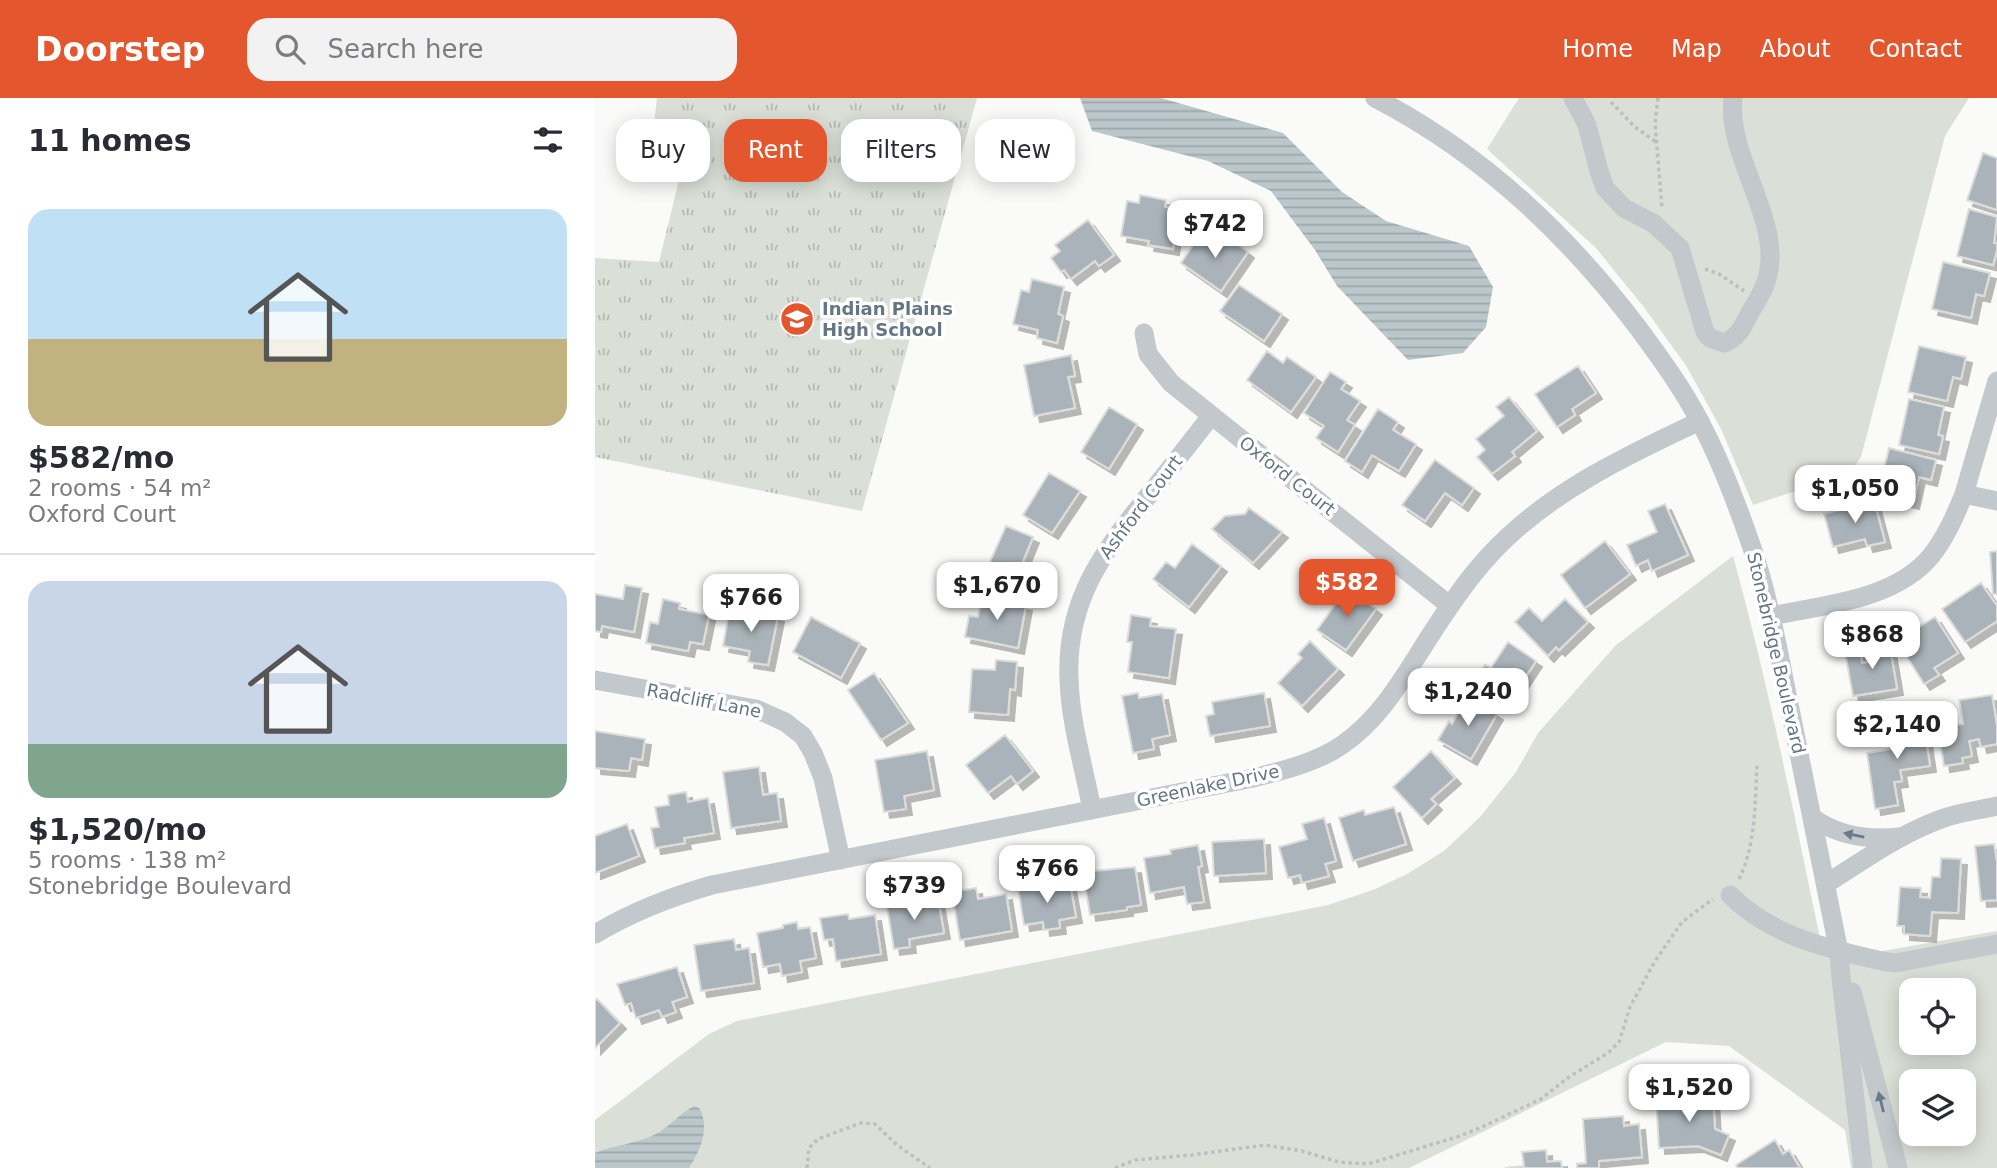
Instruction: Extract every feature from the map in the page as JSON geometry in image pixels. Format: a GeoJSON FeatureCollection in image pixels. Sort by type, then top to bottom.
{"type":"FeatureCollection","features":[{"type":"Feature","properties":{"kind":"street","name":"Stonebridge Boulevard"},"geometry":{"type":"LineString","coordinates":[[1375,98],[1436,133],[1476,162],[1567,243],[1616,299],[1661,359],[1700,421],[1727,479],[1750,541],[1771,616],[1826,884],[1839,952],[1863,1168]]}},
{"type":"Feature","properties":{"kind":"street"},"geometry":{"type":"LineString","coordinates":[[1573,98],[1587,125],[1605,188],[1624,208],[1653,223],[1674,241],[1705,332],[1710,338],[1724,343],[1732,340],[1741,331],[1766,283],[1769,251],[1766,227],[1738,149],[1732,111],[1733,98]]}},
{"type":"Feature","properties":{"kind":"street","name":"Oxford Court"},"geometry":{"type":"LineString","coordinates":[[1144,333],[1148,354],[1171,383],[1449,605]]}},
{"type":"Feature","properties":{"kind":"street"},"geometry":{"type":"LineString","coordinates":[[1771,616],[1862,596],[1885,588],[1913,573],[1931,557],[1949,529],[1964,494],[1997,381]]}},
{"type":"Feature","properties":{"kind":"street","name":"Ashford Court"},"geometry":{"type":"LineString","coordinates":[[1092,810],[1069,681],[1068,660],[1073,625],[1083,593],[1104,554],[1211,416]]}},
{"type":"Feature","properties":{"kind":"street","name":"Greenlake Drive"},"geometry":{"type":"LineString","coordinates":[[595,934],[639,910],[712,885],[1284,770],[1341,746],[1388,701],[1449,605],[1488,556],[1531,517],[1638,449],[1700,421]]}},
{"type":"Feature","properties":{"kind":"street"},"geometry":{"type":"LineString","coordinates":[[1964,494],[1997,501]]}},
{"type":"Feature","properties":{"kind":"street","name":"Radcliff Lane"},"geometry":{"type":"LineString","coordinates":[[595,680],[756,709],[785,722],[803,736],[813,753],[823,778],[841,860]]}},
{"type":"Feature","properties":{"kind":"street"},"geometry":{"type":"LineString","coordinates":[[1826,884],[1900,837],[1946,817],[1997,806]]}},
{"type":"Feature","properties":{"kind":"street"},"geometry":{"type":"LineString","coordinates":[[1812,817],[1837,831],[1881,839],[1900,837]]}},
{"type":"Feature","properties":{"kind":"street"},"geometry":{"type":"LineString","coordinates":[[1730,895],[1742,907],[1804,942],[1895,963],[1997,944]]}},
{"type":"Feature","properties":{"kind":"street","name":"Stonebridge Boulevard"},"geometry":{"type":"LineString","coordinates":[[1840,978],[1853,993],[1898,1168]]}},
{"type":"Feature","properties":{"kind":"path"},"geometry":{"type":"LineString","coordinates":[[1658,98],[1655,122],[1662,209],[1674,241],[1695,265],[1719,274],[1758,297]]}},
{"type":"Feature","properties":{"kind":"path"},"geometry":{"type":"LineString","coordinates":[[1611,102],[1635,127],[1656,142]]}},
{"type":"Feature","properties":{"kind":"path"},"geometry":{"type":"LineString","coordinates":[[1115,1168],[1146,1158],[1203,1154],[1265,1145],[1302,1151],[1339,1162],[1368,1164],[1460,1136],[1541,1099],[1569,1077],[1608,1053],[1619,1042],[1637,991],[1682,922],[1711,900],[1730,895],[1748,855],[1757,764]]}},
{"type":"Feature","properties":{"kind":"path"},"geometry":{"type":"LineString","coordinates":[[807,1168],[809,1148],[818,1139],[862,1123],[874,1124],[897,1145],[930,1168]]}},
{"type":"Feature","properties":{"kind":"green space"},"geometry":{"type":"Polygon","coordinates":[[[657,98],[977,98],[961,155],[961,119],[841,119],[841,182],[954,182],[862,511],[595,457],[595,258],[659,262],[679,182],[710,182],[710,119],[655,119],[657,98]]]}},
{"type":"Feature","properties":{"kind":"green space"},"geometry":{"type":"Polygon","coordinates":[[[1519,98],[1969,98],[1945,136],[1861,457],[1850,473],[1753,505],[1722,431],[1687,367],[1643,306],[1596,248],[1487,149],[1519,98]]]}},
{"type":"Feature","properties":{"kind":"green space"},"geometry":{"type":"Polygon","coordinates":[[[1733,556],[1769,698],[1820,938],[1871,953],[1997,931],[1997,1168],[1851,1168],[1845,1130],[1729,1046],[1666,1042],[1409,1168],[595,1168],[595,1120],[709,1034],[737,1021],[1328,905],[1373,890],[1407,874],[1444,851],[1480,817],[1516,772],[1538,733],[1616,645],[1733,556]]]}},
{"type":"Feature","properties":{"kind":"shaded area"},"geometry":{"type":"Polygon","coordinates":[[[1080,98],[1161,98],[1283,133],[1342,192],[1386,221],[1469,246],[1493,287],[1486,327],[1463,353],[1408,360],[1337,286],[1315,250],[1271,191],[1208,161],[1092,131],[1080,98]]]}},
{"type":"Feature","properties":{"kind":"shaded area"},"geometry":{"type":"Polygon","coordinates":[[[695,1106],[700,1109],[703,1117],[704,1132],[689,1168],[595,1168],[595,1153],[654,1135],[695,1106]]]}},
{"type":"Feature","properties":{"kind":"building"},"geometry":{"type":"Polygon","coordinates":[[[1983,153],[1997,158],[1997,210],[1967,200],[1983,153]]]}},
{"type":"Feature","properties":{"kind":"building"},"geometry":{"type":"Polygon","coordinates":[[[1140,195],[1166,200],[1165,207],[1179,209],[1173,249],[1148,245],[1149,241],[1121,236],[1127,201],[1139,203],[1140,195]]]}},
{"type":"Feature","properties":{"kind":"building"},"geometry":{"type":"Polygon","coordinates":[[[1969,209],[1997,217],[1994,243],[1997,243],[1997,250],[1993,265],[1957,256],[1969,209]]]}},
{"type":"Feature","properties":{"kind":"building"},"geometry":{"type":"Polygon","coordinates":[[[1088,220],[1114,255],[1099,266],[1095,261],[1071,279],[1064,270],[1061,272],[1051,258],[1060,251],[1055,245],[1088,220]]]}},
{"type":"Feature","properties":{"kind":"building"},"geometry":{"type":"Polygon","coordinates":[[[1223,234],[1248,252],[1221,291],[1181,263],[1200,235],[1215,246],[1223,234]]]}},
{"type":"Feature","properties":{"kind":"building"},"geometry":{"type":"Polygon","coordinates":[[[1943,262],[1990,273],[1984,296],[1976,294],[1971,318],[1932,309],[1943,262]]]}},
{"type":"Feature","properties":{"kind":"building"},"geometry":{"type":"Polygon","coordinates":[[[1032,279],[1064,287],[1058,314],[1063,316],[1057,343],[1037,338],[1038,330],[1013,324],[1021,290],[1029,292],[1032,279]]]}},
{"type":"Feature","properties":{"kind":"building"},"geometry":{"type":"Polygon","coordinates":[[[1239,285],[1282,314],[1264,341],[1220,311],[1239,285]]]}},
{"type":"Feature","properties":{"kind":"building"},"geometry":{"type":"Polygon","coordinates":[[[1919,346],[1966,357],[1961,379],[1953,377],[1947,401],[1908,392],[1919,346]]]}},
{"type":"Feature","properties":{"kind":"building"},"geometry":{"type":"Polygon","coordinates":[[[1267,351],[1283,363],[1287,357],[1316,377],[1291,412],[1247,380],[1267,351]]]}},
{"type":"Feature","properties":{"kind":"building"},"geometry":{"type":"Polygon","coordinates":[[[1071,355],[1075,376],[1068,377],[1075,408],[1034,416],[1024,365],[1071,355]]]}},
{"type":"Feature","properties":{"kind":"building"},"geometry":{"type":"Polygon","coordinates":[[[1578,366],[1596,393],[1572,409],[1575,415],[1557,427],[1535,394],[1578,366]]]}},
{"type":"Feature","properties":{"kind":"building"},"geometry":{"type":"Polygon","coordinates":[[[1330,372],[1346,382],[1341,389],[1360,401],[1347,420],[1355,425],[1338,452],[1316,438],[1324,426],[1304,413],[1330,372]]]}},
{"type":"Feature","properties":{"kind":"building"},"geometry":{"type":"Polygon","coordinates":[[[1509,397],[1537,431],[1512,452],[1515,456],[1492,474],[1477,457],[1485,450],[1476,439],[1504,416],[1496,407],[1509,397]]]}},
{"type":"Feature","properties":{"kind":"building"},"geometry":{"type":"Polygon","coordinates":[[[1909,399],[1944,407],[1938,435],[1943,436],[1939,454],[1899,445],[1909,399]]]}},
{"type":"Feature","properties":{"kind":"building"},"geometry":{"type":"Polygon","coordinates":[[[1109,407],[1137,424],[1109,469],[1081,452],[1109,407]]]}},
{"type":"Feature","properties":{"kind":"building"},"geometry":{"type":"Polygon","coordinates":[[[1378,409],[1398,422],[1393,430],[1416,444],[1399,471],[1372,455],[1362,472],[1345,461],[1378,409]]]}},
{"type":"Feature","properties":{"kind":"building"},"geometry":{"type":"Polygon","coordinates":[[[1889,448],[1936,460],[1931,480],[1919,477],[1913,503],[1878,494],[1889,448]]]}},
{"type":"Feature","properties":{"kind":"building"},"geometry":{"type":"Polygon","coordinates":[[[1435,460],[1474,488],[1462,505],[1445,493],[1425,521],[1402,505],[1435,460]]]}},
{"type":"Feature","properties":{"kind":"building"},"geometry":{"type":"Polygon","coordinates":[[[1049,473],[1080,491],[1052,533],[1023,515],[1049,473]]]}},
{"type":"Feature","properties":{"kind":"building"},"geometry":{"type":"Polygon","coordinates":[[[1874,501],[1885,542],[1867,546],[1865,539],[1833,547],[1824,514],[1874,501]]]}},
{"type":"Feature","properties":{"kind":"building"},"geometry":{"type":"Polygon","coordinates":[[[1665,504],[1688,555],[1652,571],[1648,560],[1636,566],[1627,545],[1657,532],[1648,511],[1665,504]]]}},
{"type":"Feature","properties":{"kind":"building"},"geometry":{"type":"Polygon","coordinates":[[[1249,508],[1282,532],[1253,563],[1212,529],[1225,516],[1245,514],[1249,508]]]}},
{"type":"Feature","properties":{"kind":"building"},"geometry":{"type":"Polygon","coordinates":[[[1006,526],[1033,537],[1021,566],[1026,568],[1018,588],[985,573],[1006,526]]]}},
{"type":"Feature","properties":{"kind":"building"},"geometry":{"type":"Polygon","coordinates":[[[1605,541],[1630,574],[1585,608],[1561,575],[1605,541]]]}},
{"type":"Feature","properties":{"kind":"building"},"geometry":{"type":"Polygon","coordinates":[[[1192,544],[1221,566],[1189,607],[1153,579],[1166,562],[1175,568],[1192,544]]]}},
{"type":"Feature","properties":{"kind":"building"},"geometry":{"type":"Polygon","coordinates":[[[1997,551],[1997,594],[1993,594],[1990,552],[1997,551]]]}},
{"type":"Feature","properties":{"kind":"building"},"geometry":{"type":"Polygon","coordinates":[[[1981,583],[1997,606],[1997,621],[1965,642],[1942,609],[1981,583]]]}},
{"type":"Feature","properties":{"kind":"building"},"geometry":{"type":"Polygon","coordinates":[[[625,585],[642,588],[634,632],[602,626],[601,632],[595,631],[595,594],[623,599],[625,585]]]}},
{"type":"Feature","properties":{"kind":"building"},"geometry":{"type":"Polygon","coordinates":[[[1347,588],[1376,609],[1346,650],[1317,630],[1347,588]]]}},
{"type":"Feature","properties":{"kind":"building"},"geometry":{"type":"Polygon","coordinates":[[[982,596],[1026,605],[1018,648],[965,637],[969,616],[978,617],[982,596]]]}},
{"type":"Feature","properties":{"kind":"building"},"geometry":{"type":"Polygon","coordinates":[[[663,599],[680,603],[679,609],[709,615],[703,644],[690,642],[688,651],[646,643],[650,622],[658,624],[663,599]]]}},
{"type":"Feature","properties":{"kind":"building"},"geometry":{"type":"Polygon","coordinates":[[[1565,599],[1588,622],[1559,650],[1556,647],[1548,656],[1515,622],[1529,608],[1542,621],[1565,599]]]}},
{"type":"Feature","properties":{"kind":"building"},"geometry":{"type":"Polygon","coordinates":[[[730,607],[778,616],[768,665],[748,662],[750,651],[723,646],[730,607]]]}},
{"type":"Feature","properties":{"kind":"building"},"geometry":{"type":"Polygon","coordinates":[[[1131,615],[1151,618],[1150,626],[1176,629],[1169,678],[1128,672],[1132,642],[1127,642],[1131,615]]]}},
{"type":"Feature","properties":{"kind":"building"},"geometry":{"type":"Polygon","coordinates":[[[811,617],[860,643],[841,678],[793,652],[811,617]]]}},
{"type":"Feature","properties":{"kind":"building"},"geometry":{"type":"Polygon","coordinates":[[[1935,617],[1958,653],[1934,668],[1939,675],[1924,684],[1897,641],[1935,617]]]}},
{"type":"Feature","properties":{"kind":"building"},"geometry":{"type":"Polygon","coordinates":[[[1310,641],[1338,669],[1302,706],[1278,683],[1302,658],[1298,654],[1310,641]]]}},
{"type":"Feature","properties":{"kind":"building"},"geometry":{"type":"Polygon","coordinates":[[[1508,642],[1536,661],[1507,705],[1473,683],[1485,665],[1491,668],[1508,642]]]}},
{"type":"Feature","properties":{"kind":"building"},"geometry":{"type":"Polygon","coordinates":[[[1889,642],[1897,689],[1853,696],[1845,652],[1860,650],[1862,663],[1871,662],[1869,645],[1889,642]]]}},
{"type":"Feature","properties":{"kind":"building"},"geometry":{"type":"Polygon","coordinates":[[[996,660],[1017,662],[1015,690],[1010,689],[1008,715],[969,712],[972,669],[995,670],[996,660]]]}},
{"type":"Feature","properties":{"kind":"building"},"geometry":{"type":"Polygon","coordinates":[[[874,673],[908,723],[881,740],[848,690],[874,673]]]}},
{"type":"Feature","properties":{"kind":"building"},"geometry":{"type":"Polygon","coordinates":[[[1138,693],[1139,698],[1162,694],[1170,735],[1152,739],[1154,749],[1133,753],[1122,696],[1138,693]]]}},
{"type":"Feature","properties":{"kind":"building"},"geometry":{"type":"Polygon","coordinates":[[[1264,693],[1270,726],[1210,736],[1206,716],[1214,714],[1212,702],[1264,693]]]}},
{"type":"Feature","properties":{"kind":"building"},"geometry":{"type":"Polygon","coordinates":[[[1992,695],[1997,744],[1981,747],[1979,739],[1969,741],[1972,756],[1962,758],[1963,763],[1944,766],[1938,728],[1963,724],[1959,700],[1992,695]]]}},
{"type":"Feature","properties":{"kind":"building"},"geometry":{"type":"Polygon","coordinates":[[[1467,697],[1497,714],[1471,759],[1438,740],[1449,721],[1452,724],[1467,697]]]}},
{"type":"Feature","properties":{"kind":"building"},"geometry":{"type":"Polygon","coordinates":[[[1923,720],[1930,766],[1900,770],[1902,781],[1894,782],[1898,805],[1875,809],[1867,753],[1893,749],[1889,725],[1923,720]]]}},
{"type":"Feature","properties":{"kind":"building"},"geometry":{"type":"Polygon","coordinates":[[[595,731],[645,739],[642,760],[631,758],[629,771],[595,768],[595,731]]]}},
{"type":"Feature","properties":{"kind":"building"},"geometry":{"type":"Polygon","coordinates":[[[1005,735],[1033,771],[1017,784],[1011,776],[988,793],[966,765],[1005,735]]]}},
{"type":"Feature","properties":{"kind":"building"},"geometry":{"type":"Polygon","coordinates":[[[927,751],[934,790],[904,796],[906,809],[884,812],[875,760],[927,751]]]}},
{"type":"Feature","properties":{"kind":"building"},"geometry":{"type":"Polygon","coordinates":[[[1431,751],[1455,778],[1431,799],[1436,804],[1422,818],[1393,787],[1431,751]]]}},
{"type":"Feature","properties":{"kind":"building"},"geometry":{"type":"Polygon","coordinates":[[[759,767],[763,795],[777,793],[781,821],[731,828],[723,772],[759,767]]]}},
{"type":"Feature","properties":{"kind":"building"},"geometry":{"type":"Polygon","coordinates":[[[686,792],[688,802],[708,798],[714,833],[684,838],[685,843],[655,848],[651,828],[659,827],[655,807],[669,805],[668,795],[686,792]]]}},
{"type":"Feature","properties":{"kind":"building"},"geometry":{"type":"Polygon","coordinates":[[[1394,807],[1406,844],[1353,861],[1339,818],[1364,810],[1365,815],[1394,807]]]}},
{"type":"Feature","properties":{"kind":"building"},"geometry":{"type":"Polygon","coordinates":[[[1324,818],[1336,861],[1325,864],[1329,876],[1302,883],[1300,875],[1288,878],[1279,847],[1307,839],[1302,824],[1324,818]]]}},
{"type":"Feature","properties":{"kind":"building"},"geometry":{"type":"Polygon","coordinates":[[[627,824],[639,856],[595,873],[595,836],[627,824]]]}},
{"type":"Feature","properties":{"kind":"building"},"geometry":{"type":"Polygon","coordinates":[[[1264,839],[1266,873],[1214,876],[1212,842],[1264,839]]]}},
{"type":"Feature","properties":{"kind":"building"},"geometry":{"type":"Polygon","coordinates":[[[1994,844],[1997,900],[1981,901],[1975,846],[1994,844]]]}},
{"type":"Feature","properties":{"kind":"building"},"geometry":{"type":"Polygon","coordinates":[[[1198,845],[1202,866],[1198,867],[1204,902],[1187,904],[1184,887],[1150,893],[1144,858],[1171,854],[1170,850],[1198,845]]]}},
{"type":"Feature","properties":{"kind":"building"},"geometry":{"type":"Polygon","coordinates":[[[1941,858],[1961,859],[1958,913],[1932,912],[1930,936],[1904,934],[1904,926],[1897,926],[1900,887],[1921,888],[1920,897],[1930,898],[1932,877],[1940,877],[1941,858]]]}},
{"type":"Feature","properties":{"kind":"building"},"geometry":{"type":"Polygon","coordinates":[[[1135,867],[1141,905],[1127,907],[1127,910],[1090,915],[1083,872],[1135,867]]]}},
{"type":"Feature","properties":{"kind":"building"},"geometry":{"type":"Polygon","coordinates":[[[1070,884],[1076,917],[1059,920],[1060,928],[1044,930],[1043,922],[1024,925],[1018,888],[1037,885],[1037,889],[1070,884]]]}},
{"type":"Feature","properties":{"kind":"building"},"geometry":{"type":"Polygon","coordinates":[[[976,888],[978,899],[1006,894],[1012,931],[960,940],[952,892],[976,888]]]}},
{"type":"Feature","properties":{"kind":"building"},"geometry":{"type":"Polygon","coordinates":[[[938,899],[944,933],[909,939],[910,947],[894,949],[887,907],[938,899]]]}},
{"type":"Feature","properties":{"kind":"building"},"geometry":{"type":"Polygon","coordinates":[[[848,914],[849,919],[875,915],[881,954],[836,961],[833,939],[824,940],[820,918],[848,914]]]}},
{"type":"Feature","properties":{"kind":"building"},"geometry":{"type":"Polygon","coordinates":[[[797,922],[798,929],[810,927],[816,958],[800,961],[802,972],[782,976],[780,964],[763,967],[757,933],[797,922]]]}},
{"type":"Feature","properties":{"kind":"building"},"geometry":{"type":"Polygon","coordinates":[[[734,939],[736,950],[749,948],[754,983],[701,991],[694,945],[734,939]]]}},
{"type":"Feature","properties":{"kind":"building"},"geometry":{"type":"Polygon","coordinates":[[[677,967],[687,997],[672,1002],[676,1012],[662,1017],[659,1010],[636,1018],[631,1003],[625,1005],[617,984],[677,967]]]}},
{"type":"Feature","properties":{"kind":"building"},"geometry":{"type":"Polygon","coordinates":[[[597,999],[620,1023],[595,1048],[595,1001],[597,999]]]}},
{"type":"Feature","properties":{"kind":"building"},"geometry":{"type":"Polygon","coordinates":[[[1681,1094],[1694,1099],[1713,1098],[1715,1129],[1729,1135],[1721,1155],[1698,1146],[1659,1148],[1656,1100],[1678,1101],[1681,1094]]]}},
{"type":"Feature","properties":{"kind":"building"},"geometry":{"type":"Polygon","coordinates":[[[1623,1116],[1624,1126],[1639,1124],[1642,1157],[1599,1161],[1599,1168],[1577,1168],[1577,1164],[1586,1163],[1583,1119],[1623,1116]]]}},
{"type":"Feature","properties":{"kind":"building"},"geometry":{"type":"Polygon","coordinates":[[[1775,1140],[1783,1154],[1789,1150],[1800,1168],[1738,1168],[1736,1165],[1775,1140]]]}},
{"type":"Feature","properties":{"kind":"building"},"geometry":{"type":"Polygon","coordinates":[[[1546,1150],[1547,1162],[1561,1161],[1562,1168],[1505,1168],[1524,1166],[1522,1152],[1546,1150]]]}},
{"type":"Feature","properties":{"kind":"place","name":"Indian Plains High School"},"geometry":{"type":"Point","coordinates":[797,319]}}]}
